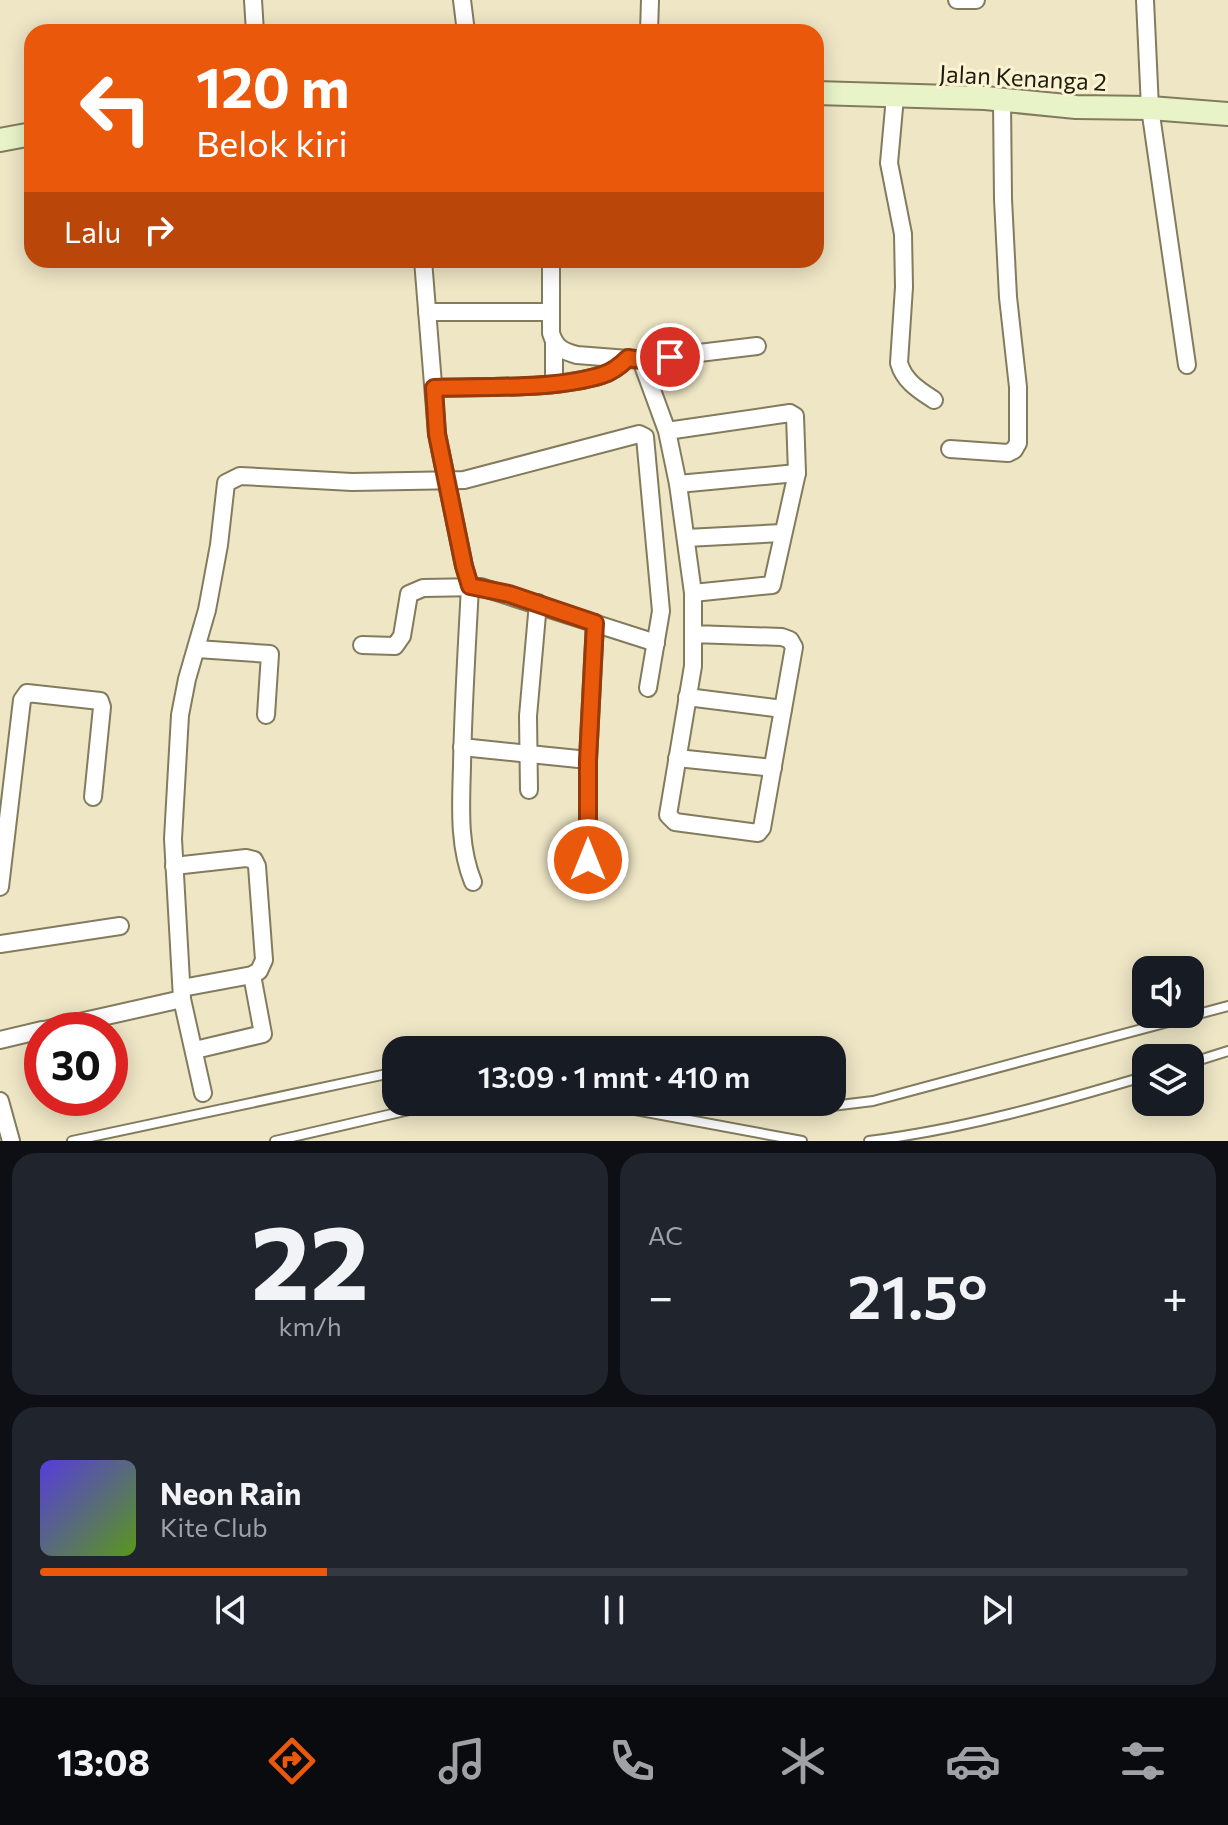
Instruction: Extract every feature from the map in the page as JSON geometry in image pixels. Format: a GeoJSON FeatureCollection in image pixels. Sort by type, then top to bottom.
{"type":"FeatureCollection","features":[{"type":"Feature","properties":{"kind":"main road","name":"Jalan Kenanga 2"},"geometry":{"type":"LineString","coordinates":[[824,93],[1002,100],[1076,107],[1150,108],[1228,114]]}},
{"type":"Feature","properties":{"kind":"main road"},"geometry":{"type":"LineString","coordinates":[[0,140],[24,136]]}},
{"type":"Feature","properties":{"kind":"street"},"geometry":{"type":"LineString","coordinates":[[253,0],[254,24]]}},
{"type":"Feature","properties":{"kind":"street"},"geometry":{"type":"LineString","coordinates":[[462,0],[465,24]]}},
{"type":"Feature","properties":{"kind":"street"},"geometry":{"type":"LineString","coordinates":[[649,24],[650,0]]}},
{"type":"Feature","properties":{"kind":"street"},"geometry":{"type":"LineString","coordinates":[[957,0],[976,0]]}},
{"type":"Feature","properties":{"kind":"street"},"geometry":{"type":"LineString","coordinates":[[1145,0],[1150,108],[1187,365]]}},
{"type":"Feature","properties":{"kind":"street"},"geometry":{"type":"LineString","coordinates":[[895,97],[889,163],[903,234],[904,287],[899,363],[911,384],[934,400]]}},
{"type":"Feature","properties":{"kind":"street"},"geometry":{"type":"LineString","coordinates":[[950,449],[1008,453],[1018,443],[1018,387],[1008,297],[1003,199],[1002,100]]}},
{"type":"Feature","properties":{"kind":"street"},"geometry":{"type":"LineString","coordinates":[[424,268],[437,434],[470,586],[461,830],[466,865],[473,882]]}},
{"type":"Feature","properties":{"kind":"street"},"geometry":{"type":"LineString","coordinates":[[551,268],[554,383]]}},
{"type":"Feature","properties":{"kind":"street"},"geometry":{"type":"LineString","coordinates":[[427,312],[551,312]]}},
{"type":"Feature","properties":{"kind":"street"},"geometry":{"type":"LineString","coordinates":[[554,343],[577,355],[635,359],[757,346]]}},
{"type":"Feature","properties":{"kind":"street"},"geometry":{"type":"LineString","coordinates":[[434,388],[554,383],[600,376],[635,359]]}},
{"type":"Feature","properties":{"kind":"street"},"geometry":{"type":"LineString","coordinates":[[635,359],[667,431],[678,484],[693,593],[693,634],[693,666],[668,815],[671,819],[758,833],[762,828],[794,647],[790,640],[782,637],[693,634]]}},
{"type":"Feature","properties":{"kind":"street"},"geometry":{"type":"LineString","coordinates":[[667,431],[793,414],[797,473],[772,585],[693,593]]}},
{"type":"Feature","properties":{"kind":"street"},"geometry":{"type":"LineString","coordinates":[[203,1093],[182,994],[173,839],[180,715],[219,545],[223,493],[232,477],[352,482],[464,480],[639,434],[645,437],[661,611],[648,688]]}},
{"type":"Feature","properties":{"kind":"street"},"geometry":{"type":"LineString","coordinates":[[678,484],[797,473]]}},
{"type":"Feature","properties":{"kind":"street"},"geometry":{"type":"LineString","coordinates":[[686,538],[782,533]]}},
{"type":"Feature","properties":{"kind":"street"},"geometry":{"type":"LineString","coordinates":[[362,645],[390,647],[399,642],[405,626],[406,603],[412,591],[470,586],[538,603],[656,643]]}},
{"type":"Feature","properties":{"kind":"street"},"geometry":{"type":"LineString","coordinates":[[529,790],[528,716],[538,603]]}},
{"type":"Feature","properties":{"kind":"street"},"geometry":{"type":"LineString","coordinates":[[588,860],[588,760],[595,623]]}},
{"type":"Feature","properties":{"kind":"street"},"geometry":{"type":"LineString","coordinates":[[197,649],[270,654],[266,715]]}},
{"type":"Feature","properties":{"kind":"street"},"geometry":{"type":"LineString","coordinates":[[0,887],[22,700],[27,693],[32,691],[97,700],[101,704],[93,797]]}},
{"type":"Feature","properties":{"kind":"street"},"geometry":{"type":"LineString","coordinates":[[687,697],[783,709]]}},
{"type":"Feature","properties":{"kind":"street"},"geometry":{"type":"LineString","coordinates":[[462,747],[588,760]]}},
{"type":"Feature","properties":{"kind":"street"},"geometry":{"type":"LineString","coordinates":[[677,758],[773,768]]}},
{"type":"Feature","properties":{"kind":"street"},"geometry":{"type":"LineString","coordinates":[[112,1012],[252,975],[259,971],[264,960],[254,860],[246,858],[174,866]]}},
{"type":"Feature","properties":{"kind":"street"},"geometry":{"type":"LineString","coordinates":[[0,944],[120,926]]}},
{"type":"Feature","properties":{"kind":"street"},"geometry":{"type":"LineString","coordinates":[[195,1050],[263,1034],[252,975]]}},
{"type":"Feature","properties":{"kind":"street"},"geometry":{"type":"LineString","coordinates":[[0,1040],[24,1034]]}},
{"type":"Feature","properties":{"kind":"street"},"geometry":{"type":"LineString","coordinates":[[0,1101],[11,1141]]}},
{"type":"Feature","properties":{"kind":"lane"},"geometry":{"type":"LineString","coordinates":[[846,1104],[873,1101],[1228,1006]]}},
{"type":"Feature","properties":{"kind":"lane"},"geometry":{"type":"LineString","coordinates":[[1204,1059],[1228,1051]]}},
{"type":"Feature","properties":{"kind":"lane"},"geometry":{"type":"LineString","coordinates":[[72,1141],[382,1075]]}},
{"type":"Feature","properties":{"kind":"lane"},"geometry":{"type":"LineString","coordinates":[[869,1141],[968,1124],[1132,1080]]}},
{"type":"Feature","properties":{"kind":"lane"},"geometry":{"type":"LineString","coordinates":[[275,1141],[383,1116]]}},
{"type":"Feature","properties":{"kind":"lane"},"geometry":{"type":"LineString","coordinates":[[667,1116],[802,1141]]}},
{"type":"Feature","properties":{"kind":"route"},"geometry":{"type":"LineString","coordinates":[[588,860],[588,760],[595,623],[509,594],[470,586],[437,434],[434,388],[554,383],[600,376],[619,367],[628,358],[670,357]]}}]}
